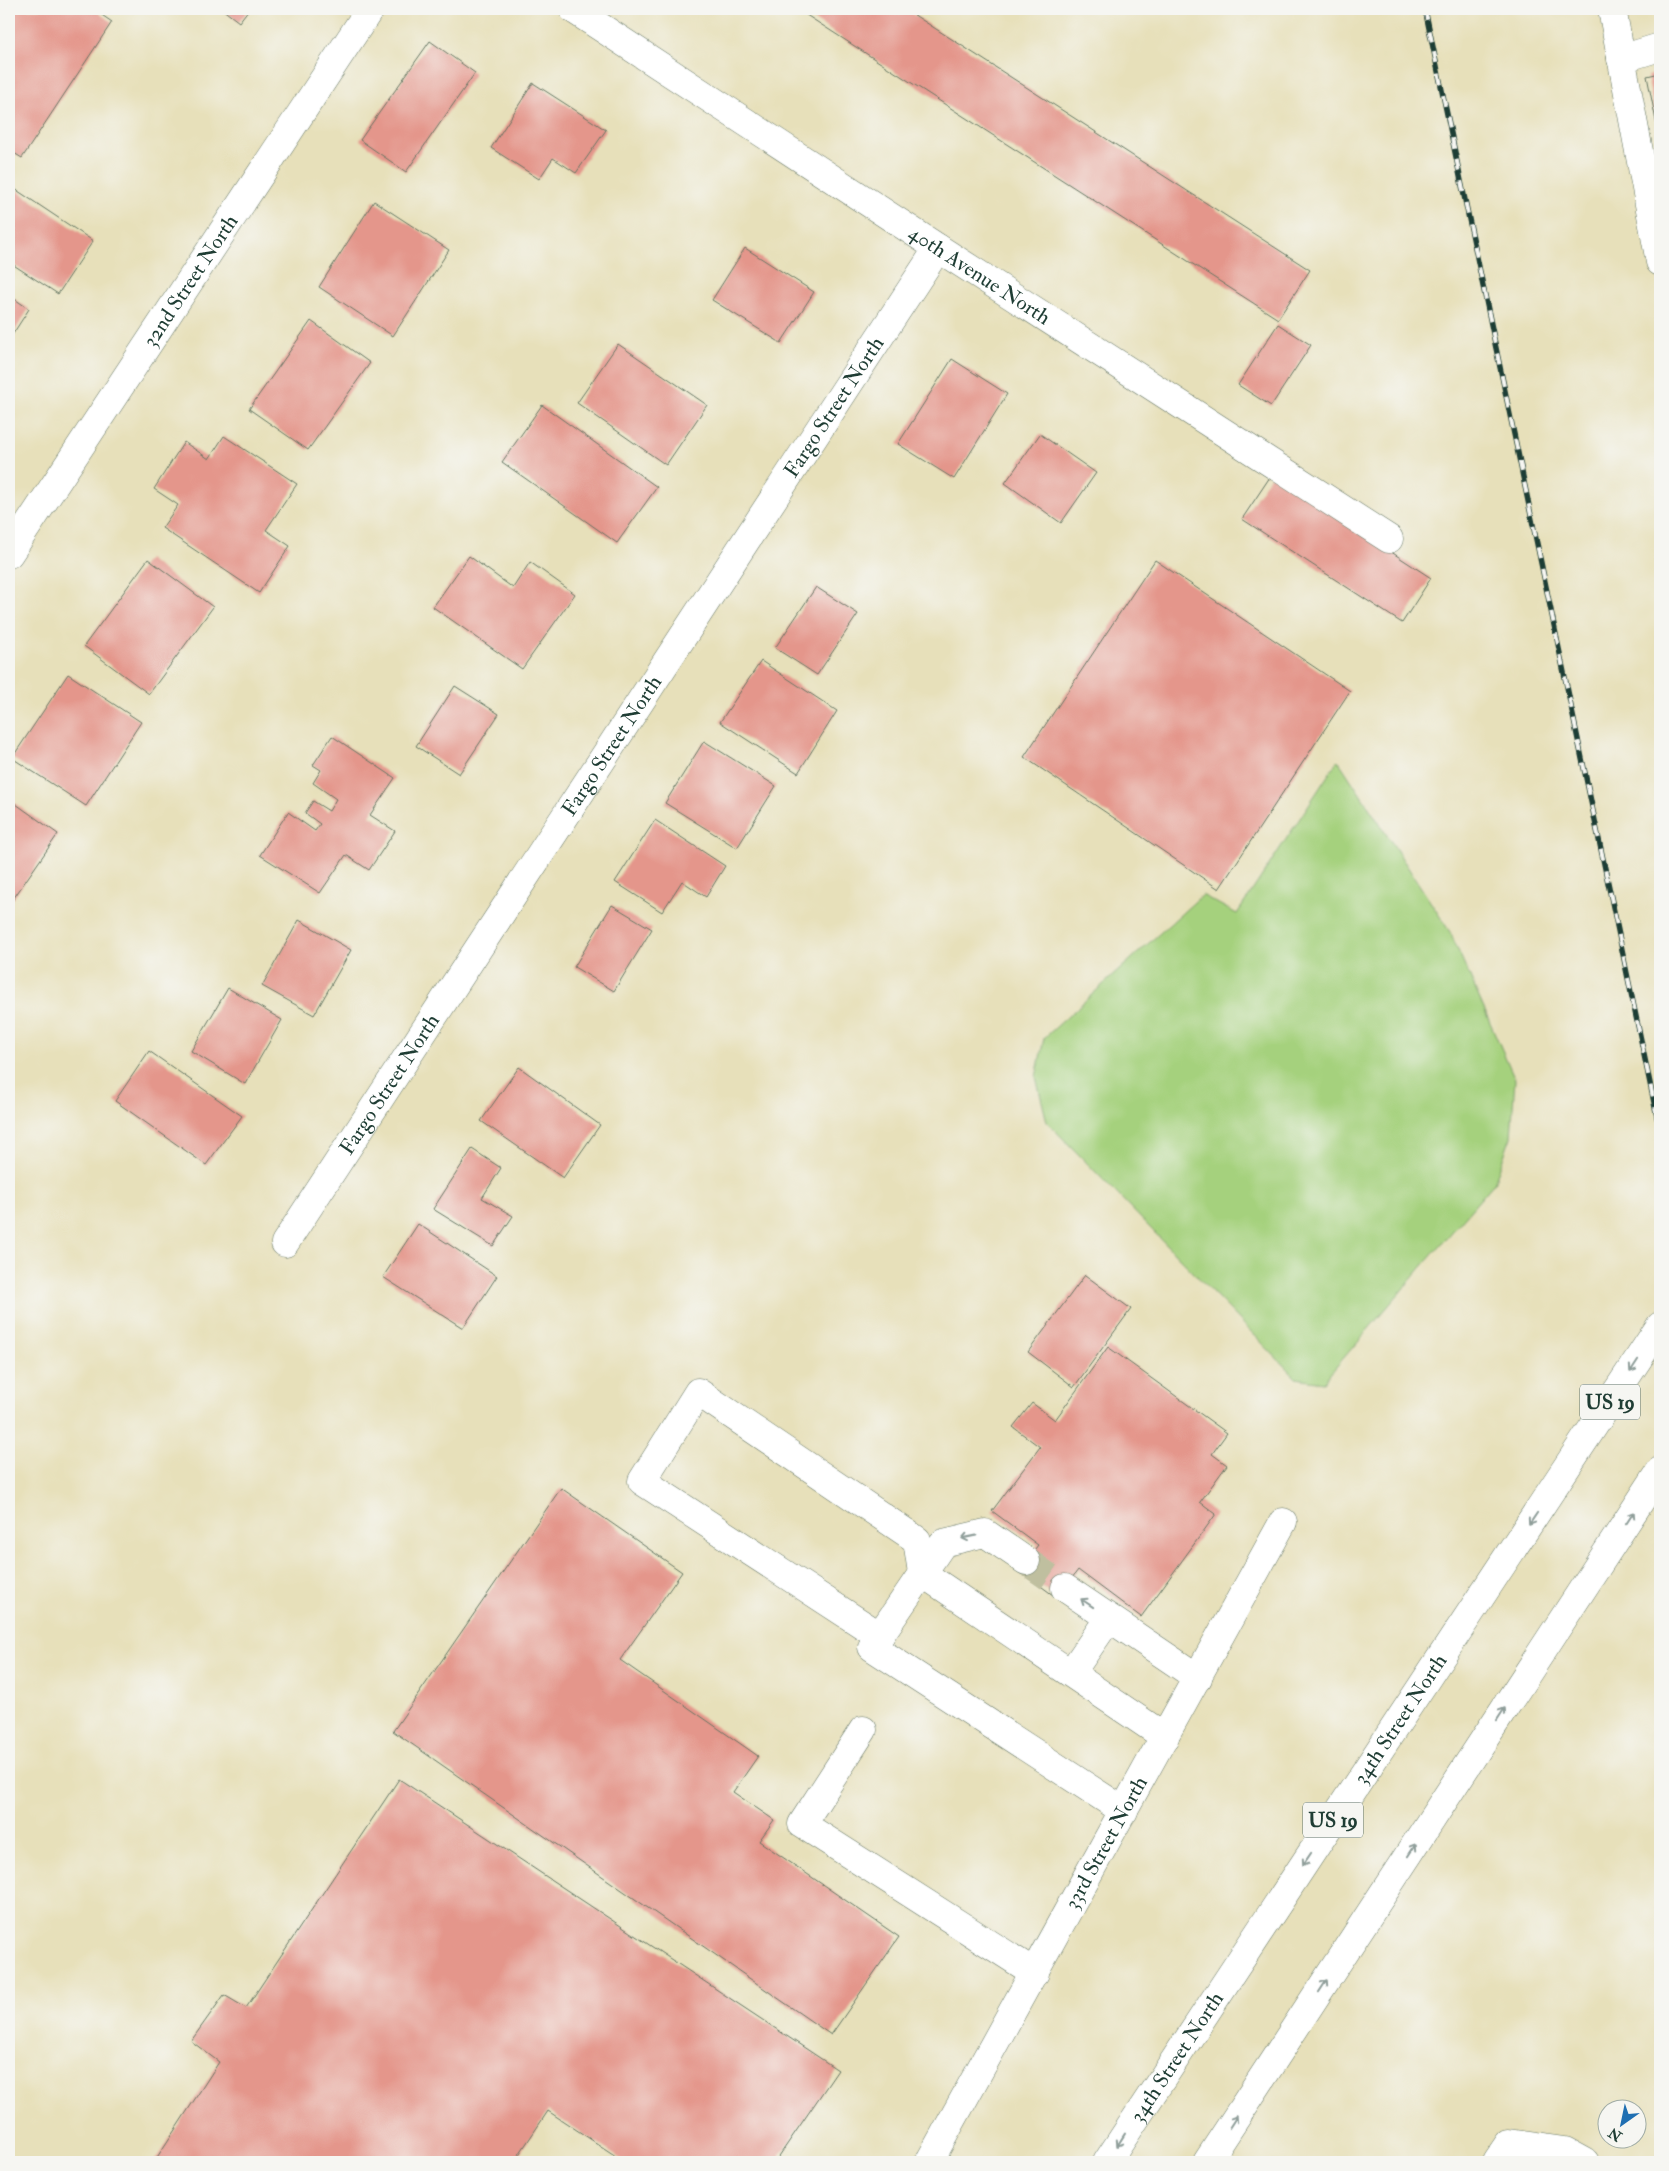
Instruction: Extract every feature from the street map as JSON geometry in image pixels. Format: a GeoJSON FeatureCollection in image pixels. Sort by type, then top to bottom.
{"type":"FeatureCollection","features":[{"type":"Feature","properties":{"kind":"main road","name":"32nd Street North"},"geometry":{"type":"LineString","coordinates":[[9,554],[370,9]]}},
{"type":"Feature","properties":{"kind":"main road","name":"40th Avenue North"},"geometry":{"type":"LineString","coordinates":[[573,9],[938,248],[1389,539]]}},
{"type":"Feature","properties":{"kind":"main road"},"geometry":{"type":"LineString","coordinates":[[1612,9],[1660,262]]}},
{"type":"Feature","properties":{"kind":"main road"},"geometry":{"type":"LineString","coordinates":[[1621,59],[1660,48]]}},
{"type":"Feature","properties":{"kind":"main road","name":"Fargo Street North"},"geometry":{"type":"LineString","coordinates":[[285,1243],[938,248]]}},
{"type":"Feature","properties":{"kind":"main road","name":"34th Street North"},"geometry":{"type":"LineString","coordinates":[[1107,2162],[1660,1326]]}},
{"type":"Feature","properties":{"kind":"main road"},"geometry":{"type":"LineString","coordinates":[[880,1636],[642,1480],[698,1392],[917,1540],[922,1573],[1165,1737]]}},
{"type":"Feature","properties":{"kind":"main road"},"geometry":{"type":"LineString","coordinates":[[1206,2162],[1660,1471]]}},
{"type":"Feature","properties":{"kind":"main road","name":"33rd Street North"},"geometry":{"type":"LineString","coordinates":[[928,2162],[1035,1973],[1283,1522]]}},
{"type":"Feature","properties":{"kind":"main road"},"geometry":{"type":"LineString","coordinates":[[1026,1561],[985,1533],[943,1543],[872,1648],[1124,1811]]}},
{"type":"Feature","properties":{"kind":"main road"},"geometry":{"type":"LineString","coordinates":[[1065,1588],[1198,1678]]}},
{"type":"Feature","properties":{"kind":"main road"},"geometry":{"type":"LineString","coordinates":[[1071,1673],[1109,1618]]}},
{"type":"Feature","properties":{"kind":"main road"},"geometry":{"type":"LineString","coordinates":[[862,1730],[802,1824],[1035,1973]]}},
{"type":"Feature","properties":{"kind":"main road"},"geometry":{"type":"LineString","coordinates":[[1496,2162],[1509,2143],[1565,2151],[1585,2162]]}},
{"type":"Feature","properties":{"kind":"green space"},"geometry":{"type":"Polygon","coordinates":[[[1338,760],[1450,932],[1515,1079],[1511,1137],[1494,1183],[1323,1382],[1296,1378],[1047,1122],[1036,1077],[1044,1038],[1202,895],[1237,914],[1338,760]]]}},
{"type":"Feature","properties":{"kind":"building"},"geometry":{"type":"Polygon","coordinates":[[[9,9],[93,9],[112,22],[22,158],[9,150],[9,9]]]}},
{"type":"Feature","properties":{"kind":"building"},"geometry":{"type":"Polygon","coordinates":[[[222,9],[249,9],[239,22],[222,9]]]}},
{"type":"Feature","properties":{"kind":"building"},"geometry":{"type":"Polygon","coordinates":[[[797,9],[905,9],[1310,270],[1278,319],[797,9]]]}},
{"type":"Feature","properties":{"kind":"building"},"geometry":{"type":"Polygon","coordinates":[[[430,41],[475,73],[406,172],[360,140],[430,41]]]}},
{"type":"Feature","properties":{"kind":"building"},"geometry":{"type":"Polygon","coordinates":[[[1660,73],[1660,135],[1659,136],[1647,76],[1660,73]]]}},
{"type":"Feature","properties":{"kind":"building"},"geometry":{"type":"Polygon","coordinates":[[[533,83],[606,130],[576,173],[553,158],[539,179],[491,148],[533,83]]]}},
{"type":"Feature","properties":{"kind":"building"},"geometry":{"type":"Polygon","coordinates":[[[9,185],[93,241],[58,294],[9,262],[9,185]]]}},
{"type":"Feature","properties":{"kind":"building"},"geometry":{"type":"Polygon","coordinates":[[[374,201],[449,250],[393,336],[319,287],[374,201]]]}},
{"type":"Feature","properties":{"kind":"building"},"geometry":{"type":"Polygon","coordinates":[[[745,248],[814,292],[781,343],[712,300],[745,248]]]}},
{"type":"Feature","properties":{"kind":"building"},"geometry":{"type":"Polygon","coordinates":[[[9,295],[29,309],[9,340],[9,295]]]}},
{"type":"Feature","properties":{"kind":"building"},"geometry":{"type":"Polygon","coordinates":[[[311,321],[370,363],[308,450],[249,409],[311,321]]]}},
{"type":"Feature","properties":{"kind":"building"},"geometry":{"type":"Polygon","coordinates":[[[1278,324],[1311,345],[1271,406],[1238,385],[1278,324]]]}},
{"type":"Feature","properties":{"kind":"building"},"geometry":{"type":"Polygon","coordinates":[[[618,344],[707,405],[666,465],[577,403],[618,344]]]}},
{"type":"Feature","properties":{"kind":"building"},"geometry":{"type":"Polygon","coordinates":[[[952,359],[1007,394],[954,479],[898,444],[952,359]]]}},
{"type":"Feature","properties":{"kind":"building"},"geometry":{"type":"Polygon","coordinates":[[[542,405],[657,487],[617,543],[502,462],[542,405]]]}},
{"type":"Feature","properties":{"kind":"building"},"geometry":{"type":"Polygon","coordinates":[[[1040,434],[1096,473],[1061,523],[1005,483],[1040,434]]]}},
{"type":"Feature","properties":{"kind":"building"},"geometry":{"type":"Polygon","coordinates":[[[224,436],[297,484],[266,530],[290,546],[259,593],[162,528],[178,505],[154,489],[184,442],[209,459],[224,436]]]}},
{"type":"Feature","properties":{"kind":"building"},"geometry":{"type":"Polygon","coordinates":[[[1272,474],[1431,578],[1402,623],[1242,519],[1272,474]]]}},
{"type":"Feature","properties":{"kind":"building"},"geometry":{"type":"Polygon","coordinates":[[[469,556],[513,588],[530,562],[575,594],[522,669],[433,607],[469,556]]]}},
{"type":"Feature","properties":{"kind":"building"},"geometry":{"type":"Polygon","coordinates":[[[148,559],[213,607],[149,694],[84,646],[148,559]]]}},
{"type":"Feature","properties":{"kind":"building"},"geometry":{"type":"Polygon","coordinates":[[[1155,560],[1350,691],[1219,889],[1024,757],[1155,560]]]}},
{"type":"Feature","properties":{"kind":"building"},"geometry":{"type":"Polygon","coordinates":[[[816,587],[858,614],[817,675],[775,648],[816,587]]]}},
{"type":"Feature","properties":{"kind":"building"},"geometry":{"type":"Polygon","coordinates":[[[761,661],[837,711],[798,773],[720,722],[761,661]]]}},
{"type":"Feature","properties":{"kind":"building"},"geometry":{"type":"Polygon","coordinates":[[[68,674],[141,722],[86,806],[12,758],[68,674]]]}},
{"type":"Feature","properties":{"kind":"building"},"geometry":{"type":"Polygon","coordinates":[[[455,686],[499,714],[459,774],[416,746],[455,686]]]}},
{"type":"Feature","properties":{"kind":"building"},"geometry":{"type":"Polygon","coordinates":[[[332,736],[395,778],[370,815],[395,831],[369,870],[346,855],[320,893],[260,855],[288,812],[315,831],[320,824],[305,813],[313,801],[329,811],[336,799],[313,783],[321,770],[313,765],[332,736]]]}},
{"type":"Feature","properties":{"kind":"building"},"geometry":{"type":"Polygon","coordinates":[[[704,741],[776,786],[737,848],[665,803],[704,741]]]}},
{"type":"Feature","properties":{"kind":"building"},"geometry":{"type":"Polygon","coordinates":[[[9,799],[58,834],[9,905],[9,799]]]}},
{"type":"Feature","properties":{"kind":"building"},"geometry":{"type":"Polygon","coordinates":[[[655,820],[725,866],[706,897],[682,881],[662,912],[615,882],[655,820]]]}},
{"type":"Feature","properties":{"kind":"building"},"geometry":{"type":"Polygon","coordinates":[[[612,905],[652,929],[614,991],[574,967],[612,905]]]}},
{"type":"Feature","properties":{"kind":"building"},"geometry":{"type":"Polygon","coordinates":[[[299,920],[351,950],[314,1015],[262,986],[299,920]]]}},
{"type":"Feature","properties":{"kind":"building"},"geometry":{"type":"Polygon","coordinates":[[[228,988],[282,1020],[245,1084],[191,1051],[228,988]]]}},
{"type":"Feature","properties":{"kind":"building"},"geometry":{"type":"Polygon","coordinates":[[[149,1051],[242,1116],[206,1165],[115,1101],[149,1051]]]}},
{"type":"Feature","properties":{"kind":"building"},"geometry":{"type":"Polygon","coordinates":[[[519,1067],[600,1125],[563,1178],[481,1121],[519,1067]]]}},
{"type":"Feature","properties":{"kind":"building"},"geometry":{"type":"Polygon","coordinates":[[[472,1149],[501,1168],[482,1198],[513,1216],[493,1246],[433,1209],[472,1149]]]}},
{"type":"Feature","properties":{"kind":"building"},"geometry":{"type":"Polygon","coordinates":[[[418,1224],[497,1276],[463,1328],[383,1277],[418,1224]]]}},
{"type":"Feature","properties":{"kind":"building"},"geometry":{"type":"Polygon","coordinates":[[[1085,1275],[1131,1309],[1074,1387],[1028,1352],[1085,1275]]]}},
{"type":"Feature","properties":{"kind":"building"},"geometry":{"type":"Polygon","coordinates":[[[1108,1347],[1227,1433],[1212,1454],[1227,1465],[1200,1502],[1216,1514],[1141,1617],[1078,1570],[1057,1598],[1019,1570],[1038,1545],[992,1511],[1040,1447],[1013,1427],[1032,1403],[1055,1420],[1108,1347]]]}},
{"type":"Feature","properties":{"kind":"building"},"geometry":{"type":"Polygon","coordinates":[[[561,1488],[682,1572],[620,1660],[758,1756],[733,1792],[774,1820],[759,1841],[899,1937],[831,2035],[393,1731],[561,1488]]]}},
{"type":"Feature","properties":{"kind":"building"},"geometry":{"type":"Polygon","coordinates":[[[399,1779],[838,2070],[775,2162],[625,2162],[548,2111],[514,2162],[154,2162],[219,2062],[191,2041],[224,1995],[246,2008],[399,1779]]]}},
{"type":"Feature","properties":{"kind":"tunnel"},"geometry":{"type":"LineString","coordinates":[[1026,1561],[1065,1588]]}},
{"type":"Feature","properties":{"kind":"railway"},"geometry":{"type":"LineString","coordinates":[[1425,9],[1660,1131]]}}]}
